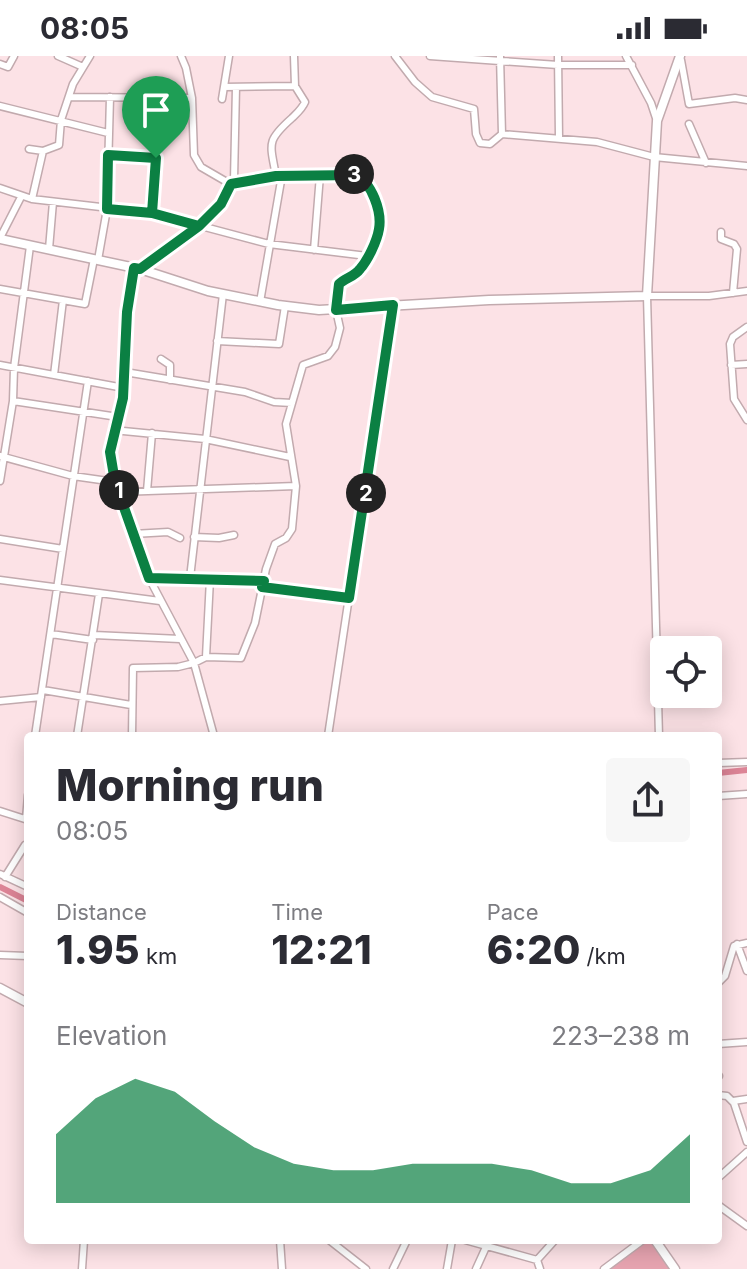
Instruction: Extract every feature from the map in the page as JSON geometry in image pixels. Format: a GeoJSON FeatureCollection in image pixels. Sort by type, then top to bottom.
{"type":"FeatureCollection","features":[{"type":"Feature","properties":{"kind":"street"},"geometry":{"type":"LineString","coordinates":[[0,64],[8,67],[14,56]]}},
{"type":"Feature","properties":{"kind":"street"},"geometry":{"type":"LineString","coordinates":[[58,56],[83,67]]}},
{"type":"Feature","properties":{"kind":"street"},"geometry":{"type":"LineString","coordinates":[[29,149],[43,151],[59,145],[61,120],[69,97],[90,56]]}},
{"type":"Feature","properties":{"kind":"street"},"geometry":{"type":"LineString","coordinates":[[132,732],[133,668],[179,667],[206,657],[243,657],[276,542],[286,538],[292,530],[296,486],[286,424],[303,365],[328,356],[335,347],[340,328],[336,310],[339,284],[357,273],[378,233],[379,223],[376,204],[367,184],[361,177],[349,173],[279,176],[231,184],[201,167],[196,159],[192,98],[181,56]]}},
{"type":"Feature","properties":{"kind":"street"},"geometry":{"type":"LineString","coordinates":[[222,99],[229,56]]}},
{"type":"Feature","properties":{"kind":"street"},"geometry":{"type":"LineString","coordinates":[[260,302],[279,176],[271,149],[273,136],[301,110],[305,102],[295,86],[294,56]]}},
{"type":"Feature","properties":{"kind":"street"},"geometry":{"type":"LineString","coordinates":[[395,56],[415,82],[432,97],[474,109],[480,143],[490,144],[502,134],[559,137],[706,163],[747,166]]}},
{"type":"Feature","properties":{"kind":"street"},"geometry":{"type":"LineString","coordinates":[[430,56],[500,58],[558,65],[632,65]]}},
{"type":"Feature","properties":{"kind":"street"},"geometry":{"type":"LineString","coordinates":[[558,56],[559,137]]}},
{"type":"Feature","properties":{"kind":"street"},"geometry":{"type":"LineString","coordinates":[[626,56],[657,121]]}},
{"type":"Feature","properties":{"kind":"street"},"geometry":{"type":"LineString","coordinates":[[680,56],[689,104],[735,98],[747,100]]}},
{"type":"Feature","properties":{"kind":"street"},"geometry":{"type":"LineString","coordinates":[[659,732],[647,296],[657,121],[680,56]]}},
{"type":"Feature","properties":{"kind":"street"},"geometry":{"type":"LineString","coordinates":[[500,58],[502,134]]}},
{"type":"Feature","properties":{"kind":"street"},"geometry":{"type":"LineString","coordinates":[[224,87],[295,86]]}},
{"type":"Feature","properties":{"kind":"street"},"geometry":{"type":"LineString","coordinates":[[213,732],[194,663],[149,578],[115,482],[110,452],[124,388],[127,312],[137,268],[199,226],[221,204],[234,180],[236,87]]}},
{"type":"Feature","properties":{"kind":"street"},"geometry":{"type":"LineString","coordinates":[[69,97],[192,98]]}},
{"type":"Feature","properties":{"kind":"street"},"geometry":{"type":"LineString","coordinates":[[0,289],[86,304],[107,209],[110,97]]}},
{"type":"Feature","properties":{"kind":"street"},"geometry":{"type":"LineString","coordinates":[[152,213],[156,158],[155,97]]}},
{"type":"Feature","properties":{"kind":"street"},"geometry":{"type":"LineString","coordinates":[[0,106],[108,133]]}},
{"type":"Feature","properties":{"kind":"street"},"geometry":{"type":"LineString","coordinates":[[689,124],[706,163]]}},
{"type":"Feature","properties":{"kind":"street"},"geometry":{"type":"LineString","coordinates":[[32,199],[43,151]]}},
{"type":"Feature","properties":{"kind":"street"},"geometry":{"type":"LineString","coordinates":[[108,155],[156,158]]}},
{"type":"Feature","properties":{"kind":"street"},"geometry":{"type":"LineString","coordinates":[[314,250],[320,175]]}},
{"type":"Feature","properties":{"kind":"street"},"geometry":{"type":"LineString","coordinates":[[0,188],[32,199],[152,213],[269,244],[367,256]]}},
{"type":"Feature","properties":{"kind":"street"},"geometry":{"type":"LineString","coordinates":[[21,197],[0,238],[137,268],[223,294],[285,306],[336,310],[393,305],[709,296],[747,291]]}},
{"type":"Feature","properties":{"kind":"street"},"geometry":{"type":"LineString","coordinates":[[49,249],[53,202]]}},
{"type":"Feature","properties":{"kind":"street"},"geometry":{"type":"LineString","coordinates":[[721,232],[721,239],[734,244],[737,249],[733,293]]}},
{"type":"Feature","properties":{"kind":"street"},"geometry":{"type":"LineString","coordinates":[[0,481],[13,401],[14,368],[30,246]]}},
{"type":"Feature","properties":{"kind":"street"},"geometry":{"type":"LineString","coordinates":[[190,578],[223,294]]}},
{"type":"Feature","properties":{"kind":"street"},"geometry":{"type":"LineString","coordinates":[[54,375],[63,300]]}},
{"type":"Feature","properties":{"kind":"street"},"geometry":{"type":"LineString","coordinates":[[329,732],[393,305]]}},
{"type":"Feature","properties":{"kind":"street"},"geometry":{"type":"LineString","coordinates":[[217,341],[279,344],[285,306]]}},
{"type":"Feature","properties":{"kind":"street"},"geometry":{"type":"LineString","coordinates":[[747,327],[730,342],[734,399],[747,420]]}},
{"type":"Feature","properties":{"kind":"street"},"geometry":{"type":"LineString","coordinates":[[161,359],[170,365],[170,380]]}},
{"type":"Feature","properties":{"kind":"street"},"geometry":{"type":"LineString","coordinates":[[731,365],[747,364]]}},
{"type":"Feature","properties":{"kind":"street"},"geometry":{"type":"LineString","coordinates":[[0,365],[124,388]]}},
{"type":"Feature","properties":{"kind":"street"},"geometry":{"type":"LineString","coordinates":[[125,372],[292,403]]}},
{"type":"Feature","properties":{"kind":"street"},"geometry":{"type":"LineString","coordinates":[[36,732],[88,381]]}},
{"type":"Feature","properties":{"kind":"street"},"geometry":{"type":"LineString","coordinates":[[13,401],[118,417]]}},
{"type":"Feature","properties":{"kind":"street"},"geometry":{"type":"LineString","coordinates":[[113,430],[205,439],[290,457]]}},
{"type":"Feature","properties":{"kind":"street"},"geometry":{"type":"LineString","coordinates":[[147,491],[152,433]]}},
{"type":"Feature","properties":{"kind":"street"},"geometry":{"type":"LineString","coordinates":[[2,456],[73,476],[115,482]]}},
{"type":"Feature","properties":{"kind":"street"},"geometry":{"type":"LineString","coordinates":[[119,492],[296,486]]}},
{"type":"Feature","properties":{"kind":"street"},"geometry":{"type":"LineString","coordinates":[[133,534],[168,532],[180,538]]}},
{"type":"Feature","properties":{"kind":"street"},"geometry":{"type":"LineString","coordinates":[[194,537],[234,535]]}},
{"type":"Feature","properties":{"kind":"street"},"geometry":{"type":"LineString","coordinates":[[0,539],[63,549]]}},
{"type":"Feature","properties":{"kind":"street"},"geometry":{"type":"LineString","coordinates":[[149,578],[263,584],[349,598]]}},
{"type":"Feature","properties":{"kind":"street"},"geometry":{"type":"LineString","coordinates":[[206,657],[210,579]]}},
{"type":"Feature","properties":{"kind":"street"},"geometry":{"type":"LineString","coordinates":[[0,580],[160,601]]}},
{"type":"Feature","properties":{"kind":"street"},"geometry":{"type":"LineString","coordinates":[[78,732],[99,594]]}},
{"type":"Feature","properties":{"kind":"street"},"geometry":{"type":"LineString","coordinates":[[51,634],[180,639]]}},
{"type":"Feature","properties":{"kind":"street"},"geometry":{"type":"LineString","coordinates":[[0,701],[42,694],[131,705]]}},
{"type":"Feature","properties":{"kind":"street"},"geometry":{"type":"LineString","coordinates":[[722,763],[747,762]]}},
{"type":"Feature","properties":{"kind":"street"},"geometry":{"type":"LineString","coordinates":[[722,796],[747,794]]}},
{"type":"Feature","properties":{"kind":"street"},"geometry":{"type":"LineString","coordinates":[[0,811],[24,819]]}},
{"type":"Feature","properties":{"kind":"street"},"geometry":{"type":"LineString","coordinates":[[24,846],[2,876],[24,885]]}},
{"type":"Feature","properties":{"kind":"street"},"geometry":{"type":"LineString","coordinates":[[0,897],[24,911]]}},
{"type":"Feature","properties":{"kind":"street"},"geometry":{"type":"LineString","coordinates":[[722,979],[732,949],[737,944],[747,943]]}},
{"type":"Feature","properties":{"kind":"street"},"geometry":{"type":"LineString","coordinates":[[737,944],[747,971]]}},
{"type":"Feature","properties":{"kind":"street"},"geometry":{"type":"LineString","coordinates":[[0,955],[24,956]]}},
{"type":"Feature","properties":{"kind":"street"},"geometry":{"type":"LineString","coordinates":[[0,988],[24,1001]]}},
{"type":"Feature","properties":{"kind":"street"},"geometry":{"type":"LineString","coordinates":[[722,1044],[747,1042]]}},
{"type":"Feature","properties":{"kind":"street"},"geometry":{"type":"LineString","coordinates":[[722,1095],[733,1101],[747,1142]]}},
{"type":"Feature","properties":{"kind":"street"},"geometry":{"type":"LineString","coordinates":[[733,1101],[747,1099]]}},
{"type":"Feature","properties":{"kind":"street"},"geometry":{"type":"LineString","coordinates":[[722,1174],[747,1152]]}},
{"type":"Feature","properties":{"kind":"street"},"geometry":{"type":"LineString","coordinates":[[722,1208],[747,1226]]}},
{"type":"Feature","properties":{"kind":"street"},"geometry":{"type":"LineString","coordinates":[[82,1269],[84,1244]]}},
{"type":"Feature","properties":{"kind":"street"},"geometry":{"type":"LineString","coordinates":[[280,1244],[282,1269]]}},
{"type":"Feature","properties":{"kind":"street"},"geometry":{"type":"LineString","coordinates":[[334,1244],[366,1269]]}},
{"type":"Feature","properties":{"kind":"street"},"geometry":{"type":"LineString","coordinates":[[393,1269],[405,1244]]}},
{"type":"Feature","properties":{"kind":"street"},"geometry":{"type":"LineString","coordinates":[[447,1269],[451,1244]]}},
{"type":"Feature","properties":{"kind":"street"},"geometry":{"type":"LineString","coordinates":[[476,1269],[484,1244],[537,1260]]}},
{"type":"Feature","properties":{"kind":"street"},"geometry":{"type":"LineString","coordinates":[[537,1260],[551,1244]]}},
{"type":"Feature","properties":{"kind":"street"},"geometry":{"type":"LineString","coordinates":[[604,1269],[638,1244]]}},
{"type":"Feature","properties":{"kind":"street"},"geometry":{"type":"LineString","coordinates":[[658,1244],[675,1269]]}},
{"type":"Feature","properties":{"kind":"street"},"geometry":{"type":"LineString","coordinates":[[537,1260],[540,1269]]}},
{"type":"Feature","properties":{"kind":"shaded area"},"geometry":{"type":"Polygon","coordinates":[[[640,1244],[654,1244],[670,1269],[607,1269],[640,1244]]]}},
{"type":"Feature","properties":{"kind":"waterway"},"geometry":{"type":"LineString","coordinates":[[722,773],[747,770]]}},
{"type":"Feature","properties":{"kind":"waterway"},"geometry":{"type":"LineString","coordinates":[[0,887],[24,899]]}},
{"type":"Feature","properties":{"kind":"route"},"geometry":{"type":"LineString","coordinates":[[156,158],[108,155],[107,209],[152,213],[199,226],[221,204],[231,184],[282,175],[349,173],[361,177],[373,196],[379,219],[378,233],[361,269],[339,284],[337,293],[336,310],[393,305],[349,598],[262,587],[264,581],[149,578],[115,482],[110,457],[113,430],[124,388],[127,308],[134,268],[140,269],[199,226],[152,213],[156,158]]}}]}
